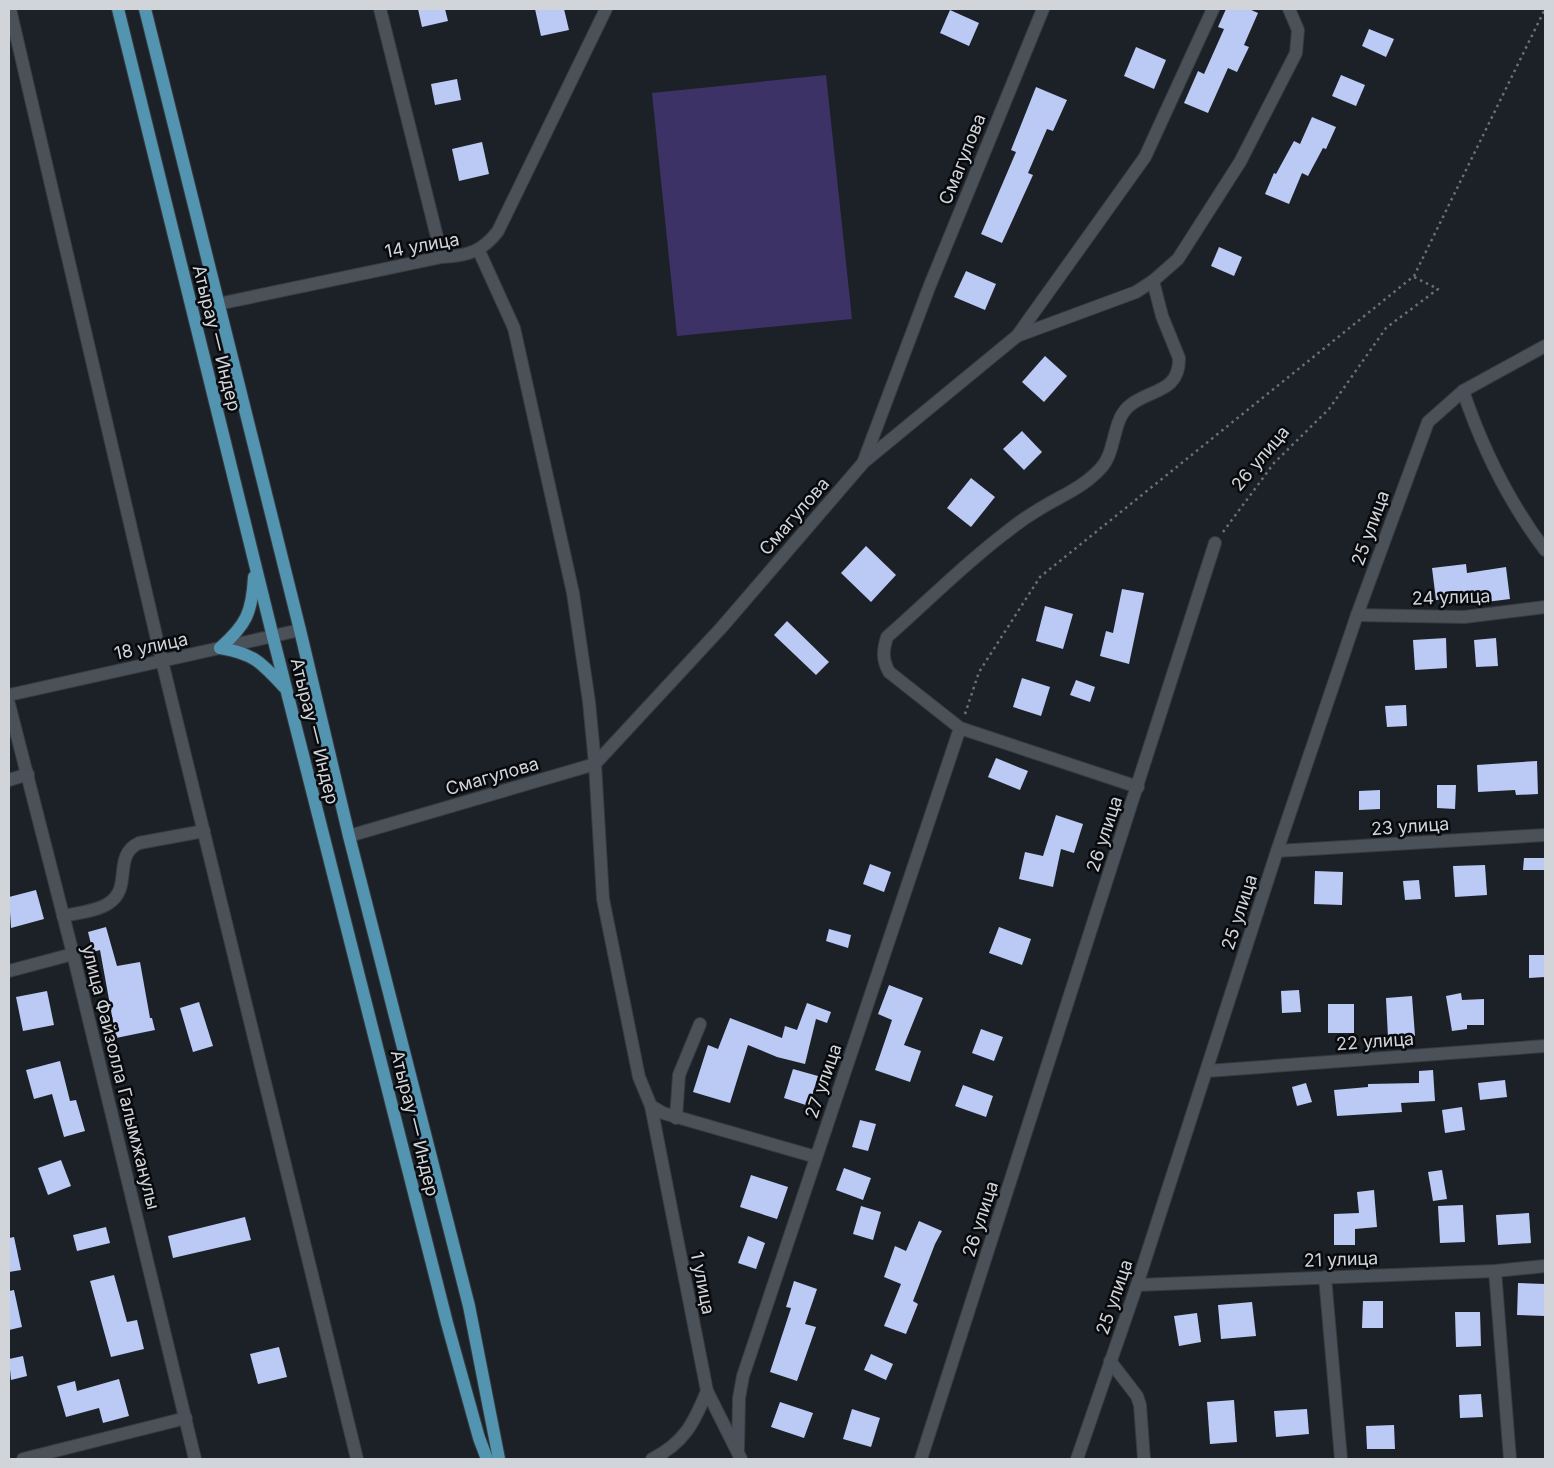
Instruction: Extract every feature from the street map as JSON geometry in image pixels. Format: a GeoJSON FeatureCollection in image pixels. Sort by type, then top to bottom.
{"type":"FeatureCollection","features":[{"type":"Feature","properties":{"kind":"main road","name":"Атырау — Индер"},"geometry":{"type":"LineString","coordinates":[[118,9],[286,689],[447,1324],[479,1438],[487,1459]]}},
{"type":"Feature","properties":{"kind":"main road","name":"Атырау — Индер"},"geometry":{"type":"LineString","coordinates":[[145,9],[300,630],[349,836],[469,1306],[500,1459]]}},
{"type":"Feature","properties":{"kind":"main road"},"geometry":{"type":"LineString","coordinates":[[220,648],[239,632],[246,620],[254,591],[255,565]]}},
{"type":"Feature","properties":{"kind":"main road"},"geometry":{"type":"LineString","coordinates":[[220,648],[240,651],[252,656],[265,665],[286,689]]}},
{"type":"Feature","properties":{"kind":"street"},"geometry":{"type":"LineString","coordinates":[[380,9],[442,257]]}},
{"type":"Feature","properties":{"kind":"street","name":"14 улица"},"geometry":{"type":"LineString","coordinates":[[218,304],[442,257],[462,256],[479,251],[498,231],[606,9]]}},
{"type":"Feature","properties":{"kind":"street","name":"Смагулова"},"geometry":{"type":"LineString","coordinates":[[349,836],[595,764],[722,627],[863,463],[930,285],[1042,9]]}},
{"type":"Feature","properties":{"kind":"street"},"geometry":{"type":"LineString","coordinates":[[863,463],[1017,336],[1145,157],[1213,9]]}},
{"type":"Feature","properties":{"kind":"street"},"geometry":{"type":"LineString","coordinates":[[1017,336],[1136,292],[1153,281],[1178,259],[1240,162],[1296,53],[1298,30],[1289,9]]}},
{"type":"Feature","properties":{"kind":"street"},"geometry":{"type":"LineString","coordinates":[[10,10],[162,661],[357,1459]]}},
{"type":"Feature","properties":{"kind":"street","name":"1 улица"},"geometry":{"type":"LineString","coordinates":[[479,251],[514,328],[544,456],[573,593],[595,764],[603,899],[639,1077],[651,1106],[707,1390],[739,1454]]}},
{"type":"Feature","properties":{"kind":"street"},"geometry":{"type":"LineString","coordinates":[[1138,787],[960,728],[889,672],[883,661],[883,649],[887,637],[1003,534],[1038,510],[1075,490],[1101,468],[1108,458],[1123,413],[1135,402],[1170,384],[1180,366],[1180,358],[1162,316],[1153,281]]}},
{"type":"Feature","properties":{"kind":"street","name":"25 улица"},"geometry":{"type":"LineString","coordinates":[[1077,1459],[1137,1285],[1277,851],[1357,615],[1428,422],[1463,391],[1545,346]]}},
{"type":"Feature","properties":{"kind":"street"},"geometry":{"type":"LineString","coordinates":[[1463,391],[1484,448],[1519,515],[1545,550]]}},
{"type":"Feature","properties":{"kind":"street","name":"26 улица"},"geometry":{"type":"LineString","coordinates":[[921,1459],[1215,543]]}},
{"type":"Feature","properties":{"kind":"street","name":"24 улица"},"geometry":{"type":"LineString","coordinates":[[1357,615],[1464,617],[1545,607]]}},
{"type":"Feature","properties":{"kind":"street","name":"18 улица"},"geometry":{"type":"LineString","coordinates":[[9,695],[300,630]]}},
{"type":"Feature","properties":{"kind":"street","name":"улица Файзолла Галымжанулы"},"geometry":{"type":"LineString","coordinates":[[9,704],[64,916],[195,1459]]}},
{"type":"Feature","properties":{"kind":"street","name":"27 улица"},"geometry":{"type":"LineString","coordinates":[[739,1454],[739,1398],[744,1376],[960,728]]}},
{"type":"Feature","properties":{"kind":"street"},"geometry":{"type":"LineString","coordinates":[[9,780],[28,774]]}},
{"type":"Feature","properties":{"kind":"street"},"geometry":{"type":"LineString","coordinates":[[64,916],[107,905],[115,898],[121,890],[125,854],[131,847],[138,843],[204,831]]}},
{"type":"Feature","properties":{"kind":"street","name":"23 улица"},"geometry":{"type":"LineString","coordinates":[[1277,851],[1545,835]]}},
{"type":"Feature","properties":{"kind":"street"},"geometry":{"type":"LineString","coordinates":[[9,971],[73,954]]}},
{"type":"Feature","properties":{"kind":"street"},"geometry":{"type":"LineString","coordinates":[[676,1118],[679,1075],[700,1024]]}},
{"type":"Feature","properties":{"kind":"street","name":"22 улица"},"geometry":{"type":"LineString","coordinates":[[1207,1071],[1545,1046]]}},
{"type":"Feature","properties":{"kind":"street"},"geometry":{"type":"LineString","coordinates":[[651,1106],[676,1118],[816,1157]]}},
{"type":"Feature","properties":{"kind":"street","name":"21 улица"},"geometry":{"type":"LineString","coordinates":[[1137,1285],[1495,1271],[1545,1266]]}},
{"type":"Feature","properties":{"kind":"street"},"geometry":{"type":"LineString","coordinates":[[1495,1271],[1510,1459]]}},
{"type":"Feature","properties":{"kind":"street"},"geometry":{"type":"LineString","coordinates":[[1325,1278],[1341,1459]]}},
{"type":"Feature","properties":{"kind":"street"},"geometry":{"type":"LineString","coordinates":[[1110,1361],[1136,1396],[1140,1406],[1144,1459]]}},
{"type":"Feature","properties":{"kind":"street"},"geometry":{"type":"LineString","coordinates":[[652,1459],[663,1454],[683,1438],[695,1420],[707,1390]]}},
{"type":"Feature","properties":{"kind":"street"},"geometry":{"type":"LineString","coordinates":[[23,1459],[186,1418]]}},
{"type":"Feature","properties":{"kind":"path"},"geometry":{"type":"LineString","coordinates":[[960,728],[979,672],[1040,577],[1414,276],[1544,9]]}},
{"type":"Feature","properties":{"kind":"path","name":"26 улица"},"geometry":{"type":"LineString","coordinates":[[1215,543],[1274,463],[1329,410],[1386,328],[1438,289],[1414,276]]}},
{"type":"Feature","properties":{"kind":"shaded area"},"geometry":{"type":"Polygon","coordinates":[[[826,75],[852,319],[677,336],[652,93],[826,75]]]}},
{"type":"Feature","properties":{"kind":"building"},"geometry":{"type":"Polygon","coordinates":[[[418,9],[445,9],[448,21],[422,27],[418,9]]]}},
{"type":"Feature","properties":{"kind":"building"},"geometry":{"type":"Polygon","coordinates":[[[535,9],[564,9],[569,30],[541,36],[535,9]]]}},
{"type":"Feature","properties":{"kind":"building"},"geometry":{"type":"Polygon","coordinates":[[[1226,9],[1249,9],[1258,13],[1244,45],[1249,47],[1237,72],[1228,68],[1208,113],[1184,103],[1198,71],[1204,74],[1224,29],[1218,27],[1226,9]]]}},
{"type":"Feature","properties":{"kind":"building"},"geometry":{"type":"Polygon","coordinates":[[[950,10],[979,23],[969,46],[940,33],[950,10]]]}},
{"type":"Feature","properties":{"kind":"building"},"geometry":{"type":"Polygon","coordinates":[[[1369,29],[1394,39],[1386,57],[1362,46],[1369,29]]]}},
{"type":"Feature","properties":{"kind":"building"},"geometry":{"type":"Polygon","coordinates":[[[1136,47],[1166,60],[1154,89],[1124,76],[1136,47]]]}},
{"type":"Feature","properties":{"kind":"building"},"geometry":{"type":"Polygon","coordinates":[[[1341,75],[1365,85],[1356,106],[1332,96],[1341,75]]]}},
{"type":"Feature","properties":{"kind":"building"},"geometry":{"type":"Polygon","coordinates":[[[457,79],[461,100],[435,105],[431,84],[457,79]]]}},
{"type":"Feature","properties":{"kind":"building"},"geometry":{"type":"Polygon","coordinates":[[[1036,87],[1067,100],[1053,131],[1047,129],[1028,173],[1033,175],[1002,243],[981,234],[1016,152],[1011,150],[1036,87]]]}},
{"type":"Feature","properties":{"kind":"building"},"geometry":{"type":"Polygon","coordinates":[[[1312,117],[1336,127],[1326,149],[1323,148],[1308,176],[1302,173],[1289,204],[1265,194],[1274,173],[1276,174],[1294,141],[1300,144],[1312,117]]]}},
{"type":"Feature","properties":{"kind":"building"},"geometry":{"type":"Polygon","coordinates":[[[482,142],[489,174],[459,181],[452,149],[482,142]]]}},
{"type":"Feature","properties":{"kind":"building"},"geometry":{"type":"Polygon","coordinates":[[[1219,247],[1242,257],[1234,276],[1211,266],[1219,247]]]}},
{"type":"Feature","properties":{"kind":"building"},"geometry":{"type":"Polygon","coordinates":[[[966,271],[996,284],[985,310],[954,297],[966,271]]]}},
{"type":"Feature","properties":{"kind":"building"},"geometry":{"type":"Polygon","coordinates":[[[1045,356],[1067,376],[1044,402],[1022,382],[1045,356]]]}},
{"type":"Feature","properties":{"kind":"building"},"geometry":{"type":"Polygon","coordinates":[[[1022,431],[1042,452],[1024,470],[1003,449],[1022,431]]]}},
{"type":"Feature","properties":{"kind":"building"},"geometry":{"type":"Polygon","coordinates":[[[971,478],[995,497],[971,527],[947,508],[971,478]]]}},
{"type":"Feature","properties":{"kind":"building"},"geometry":{"type":"Polygon","coordinates":[[[866,546],[896,575],[871,602],[841,573],[866,546]]]}},
{"type":"Feature","properties":{"kind":"building"},"geometry":{"type":"Polygon","coordinates":[[[1466,564],[1467,573],[1506,567],[1510,599],[1486,602],[1485,594],[1436,600],[1432,568],[1466,564]]]}},
{"type":"Feature","properties":{"kind":"building"},"geometry":{"type":"Polygon","coordinates":[[[1122,589],[1144,593],[1129,664],[1100,656],[1106,631],[1113,633],[1122,589]]]}},
{"type":"Feature","properties":{"kind":"building"},"geometry":{"type":"Polygon","coordinates":[[[1045,606],[1073,614],[1063,649],[1036,641],[1045,606]]]}},
{"type":"Feature","properties":{"kind":"building"},"geometry":{"type":"Polygon","coordinates":[[[787,621],[829,662],[816,675],[774,635],[787,621]]]}},
{"type":"Feature","properties":{"kind":"building"},"geometry":{"type":"Polygon","coordinates":[[[1446,638],[1447,668],[1415,670],[1413,640],[1446,638]]]}},
{"type":"Feature","properties":{"kind":"building"},"geometry":{"type":"Polygon","coordinates":[[[1496,638],[1498,666],[1476,667],[1474,640],[1496,638]]]}},
{"type":"Feature","properties":{"kind":"building"},"geometry":{"type":"Polygon","coordinates":[[[1022,678],[1050,687],[1041,716],[1013,707],[1022,678]]]}},
{"type":"Feature","properties":{"kind":"building"},"geometry":{"type":"Polygon","coordinates":[[[1076,680],[1095,687],[1090,702],[1070,695],[1076,680]]]}},
{"type":"Feature","properties":{"kind":"building"},"geometry":{"type":"Polygon","coordinates":[[[1406,705],[1407,726],[1387,727],[1385,706],[1406,705]]]}},
{"type":"Feature","properties":{"kind":"building"},"geometry":{"type":"Polygon","coordinates":[[[996,758],[1028,771],[1020,790],[988,777],[996,758]]]}},
{"type":"Feature","properties":{"kind":"building"},"geometry":{"type":"Polygon","coordinates":[[[1537,761],[1538,794],[1516,795],[1515,790],[1478,792],[1477,765],[1537,761]]]}},
{"type":"Feature","properties":{"kind":"building"},"geometry":{"type":"Polygon","coordinates":[[[1437,785],[1456,785],[1455,809],[1437,808],[1437,785]]]}},
{"type":"Feature","properties":{"kind":"building"},"geometry":{"type":"Polygon","coordinates":[[[1380,790],[1380,809],[1359,810],[1359,791],[1380,790]]]}},
{"type":"Feature","properties":{"kind":"building"},"geometry":{"type":"Polygon","coordinates":[[[1056,815],[1083,824],[1074,853],[1061,849],[1053,887],[1019,879],[1025,852],[1043,856],[1056,815]]]}},
{"type":"Feature","properties":{"kind":"building"},"geometry":{"type":"Polygon","coordinates":[[[1524,858],[1545,858],[1545,870],[1523,870],[1524,858]]]}},
{"type":"Feature","properties":{"kind":"building"},"geometry":{"type":"Polygon","coordinates":[[[870,864],[891,872],[884,892],[863,884],[870,864]]]}},
{"type":"Feature","properties":{"kind":"building"},"geometry":{"type":"Polygon","coordinates":[[[1485,865],[1487,895],[1455,897],[1453,866],[1485,865]]]}},
{"type":"Feature","properties":{"kind":"building"},"geometry":{"type":"Polygon","coordinates":[[[1315,871],[1343,872],[1342,905],[1314,904],[1315,871]]]}},
{"type":"Feature","properties":{"kind":"building"},"geometry":{"type":"Polygon","coordinates":[[[1419,880],[1421,899],[1405,900],[1403,881],[1419,880]]]}},
{"type":"Feature","properties":{"kind":"building"},"geometry":{"type":"Polygon","coordinates":[[[36,890],[44,919],[11,928],[9,897],[36,890]]]}},
{"type":"Feature","properties":{"kind":"building"},"geometry":{"type":"Polygon","coordinates":[[[106,927],[117,966],[140,962],[150,1018],[152,1018],[155,1030],[116,1038],[100,950],[93,952],[88,932],[106,927]]]}},
{"type":"Feature","properties":{"kind":"building"},"geometry":{"type":"Polygon","coordinates":[[[999,927],[1031,939],[1022,965],[989,953],[999,927]]]}},
{"type":"Feature","properties":{"kind":"building"},"geometry":{"type":"Polygon","coordinates":[[[829,929],[851,935],[848,948],[826,941],[829,929]]]}},
{"type":"Feature","properties":{"kind":"building"},"geometry":{"type":"Polygon","coordinates":[[[1529,955],[1545,955],[1545,977],[1529,978],[1529,955]]]}},
{"type":"Feature","properties":{"kind":"building"},"geometry":{"type":"Polygon","coordinates":[[[889,985],[923,998],[904,1045],[921,1051],[910,1082],[875,1070],[892,1020],[878,1014],[889,985]]]}},
{"type":"Feature","properties":{"kind":"building"},"geometry":{"type":"Polygon","coordinates":[[[1299,990],[1301,1012],[1282,1013],[1281,991],[1299,990]]]}},
{"type":"Feature","properties":{"kind":"building"},"geometry":{"type":"Polygon","coordinates":[[[47,991],[54,1025],[23,1031],[16,997],[47,991]]]}},
{"type":"Feature","properties":{"kind":"building"},"geometry":{"type":"Polygon","coordinates":[[[1461,993],[1462,1000],[1484,999],[1484,1025],[1467,1025],[1467,1029],[1452,1031],[1446,996],[1461,993]]]}},
{"type":"Feature","properties":{"kind":"building"},"geometry":{"type":"Polygon","coordinates":[[[1412,996],[1415,1036],[1388,1037],[1386,998],[1412,996]]]}},
{"type":"Feature","properties":{"kind":"building"},"geometry":{"type":"Polygon","coordinates":[[[199,1002],[213,1046],[193,1052],[180,1008],[199,1002]]]}},
{"type":"Feature","properties":{"kind":"building"},"geometry":{"type":"Polygon","coordinates":[[[807,1003],[831,1012],[827,1023],[816,1019],[805,1064],[777,1057],[748,1045],[730,1103],[693,1092],[708,1045],[718,1049],[730,1018],[782,1038],[785,1026],[797,1030],[807,1003]]]}},
{"type":"Feature","properties":{"kind":"building"},"geometry":{"type":"Polygon","coordinates":[[[1328,1004],[1354,1004],[1354,1033],[1328,1033],[1328,1004]]]}},
{"type":"Feature","properties":{"kind":"building"},"geometry":{"type":"Polygon","coordinates":[[[981,1029],[1003,1037],[994,1061],[972,1053],[981,1029]]]}},
{"type":"Feature","properties":{"kind":"building"},"geometry":{"type":"Polygon","coordinates":[[[60,1061],[70,1101],[76,1100],[85,1131],[64,1137],[52,1094],[34,1099],[26,1070],[60,1061]]]}},
{"type":"Feature","properties":{"kind":"building"},"geometry":{"type":"Polygon","coordinates":[[[793,1069],[818,1076],[809,1106],[784,1098],[793,1069]]]}},
{"type":"Feature","properties":{"kind":"building"},"geometry":{"type":"Polygon","coordinates":[[[1433,1070],[1435,1101],[1401,1103],[1402,1112],[1337,1116],[1334,1090],[1368,1087],[1368,1084],[1419,1083],[1419,1071],[1433,1070]]]}},
{"type":"Feature","properties":{"kind":"building"},"geometry":{"type":"Polygon","coordinates":[[[1505,1080],[1507,1097],[1480,1100],[1478,1083],[1505,1080]]]}},
{"type":"Feature","properties":{"kind":"building"},"geometry":{"type":"Polygon","coordinates":[[[1306,1083],[1312,1102],[1297,1106],[1292,1087],[1306,1083]]]}},
{"type":"Feature","properties":{"kind":"building"},"geometry":{"type":"Polygon","coordinates":[[[963,1085],[993,1096],[986,1117],[955,1106],[963,1085]]]}},
{"type":"Feature","properties":{"kind":"building"},"geometry":{"type":"Polygon","coordinates":[[[1462,1107],[1465,1130],[1445,1133],[1442,1110],[1462,1107]]]}},
{"type":"Feature","properties":{"kind":"building"},"geometry":{"type":"Polygon","coordinates":[[[860,1120],[876,1124],[868,1151],[852,1147],[860,1120]]]}},
{"type":"Feature","properties":{"kind":"building"},"geometry":{"type":"Polygon","coordinates":[[[61,1160],[71,1186],[48,1195],[38,1168],[61,1160]]]}},
{"type":"Feature","properties":{"kind":"building"},"geometry":{"type":"Polygon","coordinates":[[[844,1168],[871,1178],[863,1200],[836,1190],[844,1168]]]}},
{"type":"Feature","properties":{"kind":"building"},"geometry":{"type":"Polygon","coordinates":[[[1442,1170],[1447,1199],[1433,1201],[1428,1172],[1442,1170]]]}},
{"type":"Feature","properties":{"kind":"building"},"geometry":{"type":"Polygon","coordinates":[[[751,1175],[788,1187],[777,1219],[740,1207],[751,1175]]]}},
{"type":"Feature","properties":{"kind":"building"},"geometry":{"type":"Polygon","coordinates":[[[1374,1190],[1377,1227],[1355,1229],[1355,1245],[1334,1245],[1334,1214],[1359,1213],[1357,1192],[1374,1190]]]}},
{"type":"Feature","properties":{"kind":"building"},"geometry":{"type":"Polygon","coordinates":[[[1463,1205],[1465,1242],[1440,1243],[1438,1206],[1463,1205]]]}},
{"type":"Feature","properties":{"kind":"building"},"geometry":{"type":"Polygon","coordinates":[[[861,1206],[881,1212],[873,1240],[853,1234],[861,1206]]]}},
{"type":"Feature","properties":{"kind":"building"},"geometry":{"type":"Polygon","coordinates":[[[1529,1213],[1531,1243],[1498,1245],[1496,1215],[1529,1213]]]}},
{"type":"Feature","properties":{"kind":"building"},"geometry":{"type":"Polygon","coordinates":[[[245,1217],[251,1240],[173,1258],[168,1236],[245,1217]]]}},
{"type":"Feature","properties":{"kind":"building"},"geometry":{"type":"Polygon","coordinates":[[[919,1221],[942,1231],[913,1301],[918,1304],[906,1334],[884,1326],[901,1284],[884,1277],[895,1246],[906,1251],[919,1221]]]}},
{"type":"Feature","properties":{"kind":"building"},"geometry":{"type":"Polygon","coordinates":[[[106,1227],[110,1243],[77,1251],[73,1235],[106,1227]]]}},
{"type":"Feature","properties":{"kind":"building"},"geometry":{"type":"Polygon","coordinates":[[[748,1236],[765,1243],[756,1269],[738,1263],[748,1236]]]}},
{"type":"Feature","properties":{"kind":"building"},"geometry":{"type":"Polygon","coordinates":[[[14,1237],[21,1270],[9,1272],[9,1238],[14,1237]]]}},
{"type":"Feature","properties":{"kind":"building"},"geometry":{"type":"Polygon","coordinates":[[[114,1275],[127,1322],[137,1320],[144,1349],[111,1357],[90,1281],[114,1275]]]}},
{"type":"Feature","properties":{"kind":"building"},"geometry":{"type":"Polygon","coordinates":[[[794,1281],[817,1289],[805,1324],[816,1327],[797,1381],[770,1372],[791,1308],[786,1307],[794,1281]]]}},
{"type":"Feature","properties":{"kind":"building"},"geometry":{"type":"Polygon","coordinates":[[[1518,1283],[1545,1284],[1545,1316],[1517,1315],[1518,1283]]]}},
{"type":"Feature","properties":{"kind":"building"},"geometry":{"type":"Polygon","coordinates":[[[14,1290],[22,1327],[9,1330],[9,1291],[14,1290]]]}},
{"type":"Feature","properties":{"kind":"building"},"geometry":{"type":"Polygon","coordinates":[[[1363,1301],[1383,1301],[1383,1328],[1362,1328],[1363,1301]]]}},
{"type":"Feature","properties":{"kind":"building"},"geometry":{"type":"Polygon","coordinates":[[[1252,1302],[1256,1336],[1221,1339],[1218,1305],[1252,1302]]]}},
{"type":"Feature","properties":{"kind":"building"},"geometry":{"type":"Polygon","coordinates":[[[1455,1312],[1480,1312],[1481,1346],[1456,1347],[1455,1312]]]}},
{"type":"Feature","properties":{"kind":"building"},"geometry":{"type":"Polygon","coordinates":[[[1197,1313],[1201,1342],[1179,1346],[1174,1316],[1197,1313]]]}},
{"type":"Feature","properties":{"kind":"building"},"geometry":{"type":"Polygon","coordinates":[[[279,1347],[287,1377],[258,1384],[250,1354],[279,1347]]]}},
{"type":"Feature","properties":{"kind":"building"},"geometry":{"type":"Polygon","coordinates":[[[871,1354],[893,1364],[886,1380],[864,1370],[871,1354]]]}},
{"type":"Feature","properties":{"kind":"building"},"geometry":{"type":"Polygon","coordinates":[[[23,1356],[27,1376],[11,1380],[9,1359],[23,1356]]]}},
{"type":"Feature","properties":{"kind":"building"},"geometry":{"type":"Polygon","coordinates":[[[119,1379],[129,1416],[103,1423],[99,1408],[66,1417],[57,1386],[75,1381],[77,1391],[119,1379]]]}},
{"type":"Feature","properties":{"kind":"building"},"geometry":{"type":"Polygon","coordinates":[[[1481,1394],[1483,1417],[1460,1418],[1459,1395],[1481,1394]]]}},
{"type":"Feature","properties":{"kind":"building"},"geometry":{"type":"Polygon","coordinates":[[[1234,1400],[1237,1442],[1210,1444],[1207,1402],[1234,1400]]]}},
{"type":"Feature","properties":{"kind":"building"},"geometry":{"type":"Polygon","coordinates":[[[780,1402],[813,1413],[804,1438],[771,1427],[780,1402]]]}},
{"type":"Feature","properties":{"kind":"building"},"geometry":{"type":"Polygon","coordinates":[[[852,1409],[880,1418],[871,1447],[843,1439],[852,1409]]]}},
{"type":"Feature","properties":{"kind":"building"},"geometry":{"type":"Polygon","coordinates":[[[1307,1409],[1309,1434],[1276,1437],[1274,1411],[1307,1409]]]}},
{"type":"Feature","properties":{"kind":"building"},"geometry":{"type":"Polygon","coordinates":[[[1394,1425],[1395,1449],[1367,1449],[1366,1426],[1394,1425]]]}}]}
